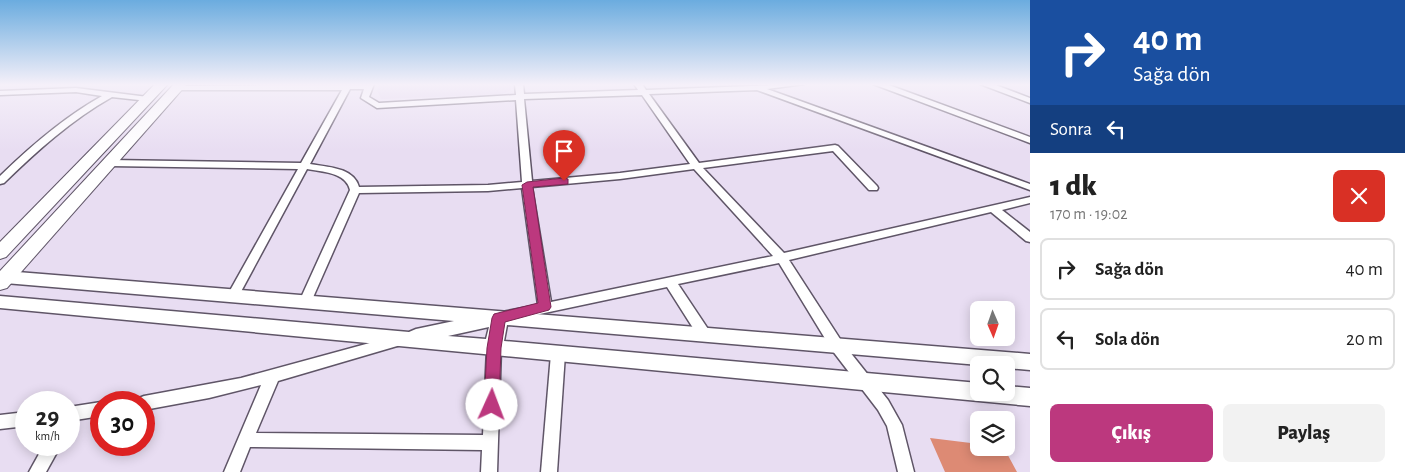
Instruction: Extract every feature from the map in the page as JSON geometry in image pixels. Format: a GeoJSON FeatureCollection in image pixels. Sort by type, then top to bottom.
{"type":"FeatureCollection","features":[{"type":"Feature","properties":{"kind":"main road"},"geometry":{"type":"LineString","coordinates":[[0,253],[141,106]]}},
{"type":"Feature","properties":{"kind":"main road"},"geometry":{"type":"LineString","coordinates":[[3,280],[110,163],[157,106]]}},
{"type":"Feature","properties":{"kind":"street"},"geometry":{"type":"LineString","coordinates":[[0,181],[28,154],[88,106]]}},
{"type":"Feature","properties":{"kind":"street"},"geometry":{"type":"LineString","coordinates":[[233,296],[337,106]]}},
{"type":"Feature","properties":{"kind":"street"},"geometry":{"type":"LineString","coordinates":[[521,106],[527,185],[545,307]]}},
{"type":"Feature","properties":{"kind":"street"},"geometry":{"type":"LineString","coordinates":[[653,106],[696,167],[782,258],[837,346],[883,405],[894,425],[906,472]]}},
{"type":"Feature","properties":{"kind":"street"},"geometry":{"type":"LineString","coordinates":[[809,106],[1030,187]]}},
{"type":"Feature","properties":{"kind":"street"},"geometry":{"type":"LineString","coordinates":[[937,106],[1030,140]]}},
{"type":"Feature","properties":{"kind":"street"},"geometry":{"type":"LineString","coordinates":[[355,190],[488,188],[527,185],[696,167],[835,148],[873,188]]}},
{"type":"Feature","properties":{"kind":"street"},"geometry":{"type":"LineString","coordinates":[[110,163],[304,166],[342,173],[353,182],[355,190],[305,302]]}},
{"type":"Feature","properties":{"kind":"street"},"geometry":{"type":"LineString","coordinates":[[155,401],[191,396],[272,377],[402,339],[782,258],[1030,200]]}},
{"type":"Feature","properties":{"kind":"street"},"geometry":{"type":"LineString","coordinates":[[994,209],[1030,238]]}},
{"type":"Feature","properties":{"kind":"street"},"geometry":{"type":"LineString","coordinates":[[3,280],[233,296],[1030,362]]}},
{"type":"Feature","properties":{"kind":"street"},"geometry":{"type":"LineString","coordinates":[[670,282],[705,335]]}},
{"type":"Feature","properties":{"kind":"street"},"geometry":{"type":"LineString","coordinates":[[0,302],[970,391]]}},
{"type":"Feature","properties":{"kind":"street"},"geometry":{"type":"LineString","coordinates":[[490,472],[494,348],[498,318]]}},
{"type":"Feature","properties":{"kind":"street"},"geometry":{"type":"LineString","coordinates":[[549,472],[558,354]]}},
{"type":"Feature","properties":{"kind":"street"},"geometry":{"type":"LineString","coordinates":[[232,472],[272,377]]}},
{"type":"Feature","properties":{"kind":"street"},"geometry":{"type":"LineString","coordinates":[[1015,396],[1030,397]]}},
{"type":"Feature","properties":{"kind":"street"},"geometry":{"type":"LineString","coordinates":[[0,422],[15,420]]}},
{"type":"Feature","properties":{"kind":"street"},"geometry":{"type":"LineString","coordinates":[[245,440],[490,443]]}},
{"type":"Feature","properties":{"kind":"street"},"geometry":{"type":"LineString","coordinates":[[37,472],[46,456]]}},
{"type":"Feature","properties":{"kind":"building"},"geometry":{"type":"Polygon","coordinates":[[[930,438],[970,443],[970,456],[1008,456],[1017,472],[945,472],[930,438]]]}},
{"type":"Feature","properties":{"kind":"route"},"geometry":{"type":"LineString","coordinates":[[492,405],[494,348],[498,318],[545,307],[527,185],[564,181]]}}]}
